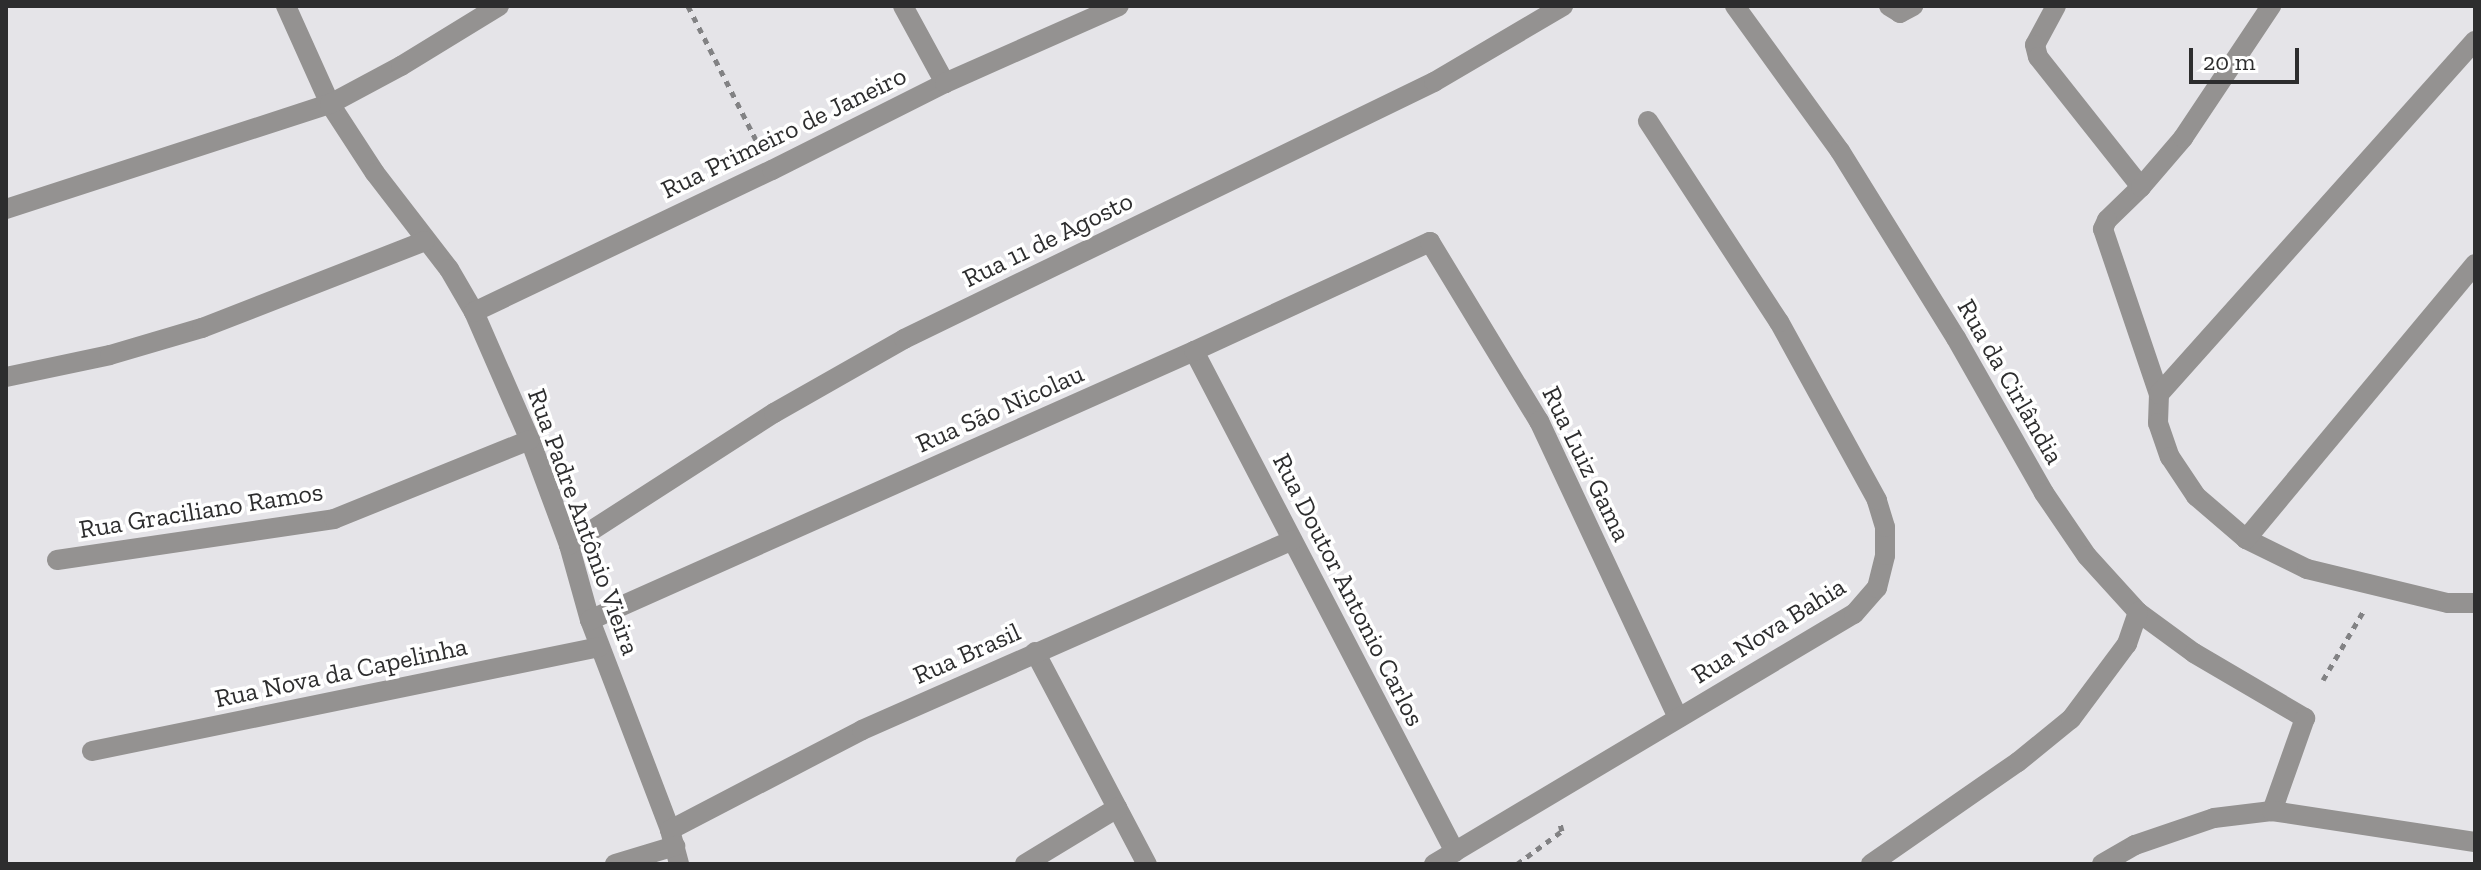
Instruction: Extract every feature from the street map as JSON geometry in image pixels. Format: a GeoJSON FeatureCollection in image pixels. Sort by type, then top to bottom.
{"type":"FeatureCollection","features":[{"type":"Feature","properties":{"kind":"street","name":"Rua Padre Antônio Vieira"},"geometry":{"type":"LineString","coordinates":[[286,6],[330,104],[425,241],[449,269],[474,312],[530,440],[569,545],[599,647],[675,847]]}},
{"type":"Feature","properties":{"kind":"street"},"geometry":{"type":"LineString","coordinates":[[6,209],[330,104],[401,66],[499,6]]}},
{"type":"Feature","properties":{"kind":"street"},"geometry":{"type":"LineString","coordinates":[[903,6],[945,83]]}},
{"type":"Feature","properties":{"kind":"street","name":"Rua Primeiro de Janeiro"},"geometry":{"type":"LineString","coordinates":[[474,312],[772,170],[945,83],[1119,6]]}},
{"type":"Feature","properties":{"kind":"street","name":"Rua 11 de Agosto"},"geometry":{"type":"LineString","coordinates":[[569,545],[774,413],[904,339],[1434,82],[1563,6]]}},
{"type":"Feature","properties":{"kind":"street","name":"Rua da Cirlândia"},"geometry":{"type":"LineString","coordinates":[[1735,6],[1840,151],[1956,338],[2044,493],[2087,556],[2138,612],[2194,653],[2305,718],[2272,811]]}},
{"type":"Feature","properties":{"kind":"street"},"geometry":{"type":"LineString","coordinates":[[1889,6],[1900,13],[1913,6]]}},
{"type":"Feature","properties":{"kind":"street"},"geometry":{"type":"LineString","coordinates":[[2056,6],[2035,45],[2038,57],[2141,187]]}},
{"type":"Feature","properties":{"kind":"street"},"geometry":{"type":"LineString","coordinates":[[2271,6],[2183,138],[2141,187],[2107,220],[2103,229],[2159,394],[2158,423],[2170,457],[2196,496],[2246,539],[2307,569],[2448,603],[2475,603]]}},
{"type":"Feature","properties":{"kind":"street"},"geometry":{"type":"LineString","coordinates":[[2159,394],[2475,41]]}},
{"type":"Feature","properties":{"kind":"street","name":"Rua Nova Bahia"},"geometry":{"type":"LineString","coordinates":[[1434,864],[1854,614],[1877,588],[1885,555],[1885,527],[1877,500],[1779,322],[1648,121]]}},
{"type":"Feature","properties":{"kind":"street"},"geometry":{"type":"LineString","coordinates":[[6,377],[110,355],[202,328],[425,241]]}},
{"type":"Feature","properties":{"kind":"street","name":"Rua Luiz Gama"},"geometry":{"type":"LineString","coordinates":[[1430,242],[1539,421],[1678,718]]}},
{"type":"Feature","properties":{"kind":"street","name":"Rua São Nicolau"},"geometry":{"type":"LineString","coordinates":[[590,620],[1194,351],[1430,242]]}},
{"type":"Feature","properties":{"kind":"street"},"geometry":{"type":"LineString","coordinates":[[2246,539],[2475,264]]}},
{"type":"Feature","properties":{"kind":"street","name":"Rua Doutor Antonio Carlos"},"geometry":{"type":"LineString","coordinates":[[1194,351],[1455,852]]}},
{"type":"Feature","properties":{"kind":"street","name":"Rua Graciliano Ramos"},"geometry":{"type":"LineString","coordinates":[[57,560],[334,519],[530,440]]}},
{"type":"Feature","properties":{"kind":"street","name":"Rua Brasil"},"geometry":{"type":"LineString","coordinates":[[615,864],[675,847],[862,730],[1292,540]]}},
{"type":"Feature","properties":{"kind":"street"},"geometry":{"type":"LineString","coordinates":[[1871,864],[2018,762],[2071,719],[2127,644],[2138,612]]}},
{"type":"Feature","properties":{"kind":"street","name":"Rua Nova da Capelinha"},"geometry":{"type":"LineString","coordinates":[[92,751],[599,647]]}},
{"type":"Feature","properties":{"kind":"street"},"geometry":{"type":"LineString","coordinates":[[1035,652],[1147,864]]}},
{"type":"Feature","properties":{"kind":"street"},"geometry":{"type":"LineString","coordinates":[[1025,864],[1117,808]]}},
{"type":"Feature","properties":{"kind":"street"},"geometry":{"type":"LineString","coordinates":[[2102,864],[2135,845],[2214,818],[2272,811],[2475,842]]}},
{"type":"Feature","properties":{"kind":"path"},"geometry":{"type":"LineString","coordinates":[[688,6],[772,170]]}},
{"type":"Feature","properties":{"kind":"path"},"geometry":{"type":"LineString","coordinates":[[2323,680],[2379,586]]}}]}
